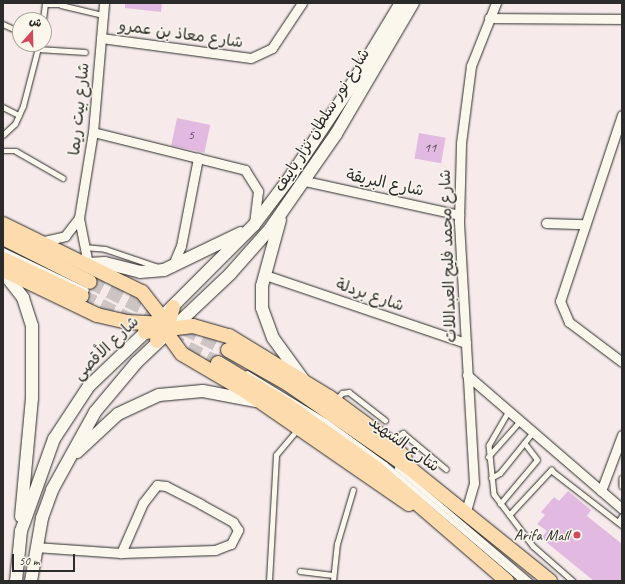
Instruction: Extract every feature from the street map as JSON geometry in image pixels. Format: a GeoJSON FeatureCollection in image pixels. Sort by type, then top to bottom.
{"type":"FeatureCollection","features":[{"type":"Feature","properties":{"kind":"highway"},"geometry":{"type":"LineString","coordinates":[[3,224],[88,264],[142,292],[154,305],[163,325],[182,354],[262,404],[395,496],[436,519]]}},
{"type":"Feature","properties":{"kind":"highway"},"geometry":{"type":"LineString","coordinates":[[3,238],[86,288]]}},
{"type":"Feature","properties":{"kind":"highway"},"geometry":{"type":"LineString","coordinates":[[3,259],[86,288]]}},
{"type":"Feature","properties":{"kind":"highway"},"geometry":{"type":"LineString","coordinates":[[3,271],[97,315],[163,325],[206,328],[229,336],[335,401],[389,441],[412,470]]}},
{"type":"Feature","properties":{"kind":"highway"},"geometry":{"type":"LineString","coordinates":[[223,357],[369,462],[506,581]]}},
{"type":"Feature","properties":{"kind":"highway","name":"شارع الشهيد"},"geometry":{"type":"LineString","coordinates":[[223,357],[293,388],[412,470],[466,511],[550,581]]}},
{"type":"Feature","properties":{"kind":"main road","name":"شارع نور سلطان نزار باييف"},"geometry":{"type":"LineString","coordinates":[[163,325],[252,227],[349,89],[401,3]]}},
{"type":"Feature","properties":{"kind":"main road","name":"شارع نور سلطان نزار باييف"},"geometry":{"type":"LineString","coordinates":[[163,325],[244,260],[282,213],[304,181],[413,3]]}},
{"type":"Feature","properties":{"kind":"main road"},"geometry":{"type":"LineString","coordinates":[[282,213],[265,275],[262,297],[268,328],[305,382]]}},
{"type":"Feature","properties":{"kind":"main road"},"geometry":{"type":"LineString","coordinates":[[88,264],[105,263],[144,272],[171,268],[252,227]]}},
{"type":"Feature","properties":{"kind":"main road"},"geometry":{"type":"LineString","coordinates":[[3,271],[23,298],[32,331],[32,398],[21,531]]}},
{"type":"Feature","properties":{"kind":"main road","name":"شارع الأقصى"},"geometry":{"type":"LineString","coordinates":[[31,581],[35,547],[42,518],[62,470],[99,406],[163,325]]}},
{"type":"Feature","properties":{"kind":"main road","name":"شارع الأقصى"},"geometry":{"type":"LineString","coordinates":[[16,581],[21,531],[45,458],[64,420],[103,370],[163,325]]}},
{"type":"Feature","properties":{"kind":"main road"},"geometry":{"type":"LineString","coordinates":[[62,470],[108,421],[131,406],[159,395],[189,390],[217,392],[262,404]]}},
{"type":"Feature","properties":{"kind":"street","name":"شارع بيت ريما"},"geometry":{"type":"LineString","coordinates":[[88,264],[83,247],[79,218],[94,132],[104,3]]}},
{"type":"Feature","properties":{"kind":"street","name":"شارع معاذ بن عمرو"},"geometry":{"type":"LineString","coordinates":[[101,38],[233,58],[251,58],[272,48],[302,3]]}},
{"type":"Feature","properties":{"kind":"street","name":"شارع محمد فليح العبداللات"},"geometry":{"type":"LineString","coordinates":[[466,511],[474,483],[459,215],[466,92],[489,18],[496,3]]}},
{"type":"Feature","properties":{"kind":"street"},"geometry":{"type":"LineString","coordinates":[[489,18],[622,19]]}},
{"type":"Feature","properties":{"kind":"street"},"geometry":{"type":"LineString","coordinates":[[622,114],[560,293],[562,308],[575,328],[622,362]]}},
{"type":"Feature","properties":{"kind":"street"},"geometry":{"type":"LineString","coordinates":[[94,132],[198,158],[250,174],[259,197],[252,227]]}},
{"type":"Feature","properties":{"kind":"street"},"geometry":{"type":"LineString","coordinates":[[171,268],[181,246],[198,158]]}},
{"type":"Feature","properties":{"kind":"street","name":"شارع البريقة"},"geometry":{"type":"LineString","coordinates":[[304,181],[459,215]]}},
{"type":"Feature","properties":{"kind":"street","name":"شارع بيت ريما"},"geometry":{"type":"LineString","coordinates":[[39,242],[64,236],[79,218]]}},
{"type":"Feature","properties":{"kind":"street"},"geometry":{"type":"LineString","coordinates":[[546,222],[584,224]]}},
{"type":"Feature","properties":{"kind":"street","name":"شارع بردلة"},"geometry":{"type":"LineString","coordinates":[[265,275],[466,343]]}},
{"type":"Feature","properties":{"kind":"street"},"geometry":{"type":"LineString","coordinates":[[467,375],[622,509]]}},
{"type":"Feature","properties":{"kind":"street"},"geometry":{"type":"LineString","coordinates":[[601,491],[622,435]]}},
{"type":"Feature","properties":{"kind":"street"},"geometry":{"type":"LineString","coordinates":[[35,547],[121,553],[224,548],[237,537],[238,530],[233,522],[201,504],[166,486],[157,485],[149,492],[136,516],[121,553]]}},
{"type":"Feature","properties":{"kind":"lane"},"geometry":{"type":"LineString","coordinates":[[45,4],[103,15]]}},
{"type":"Feature","properties":{"kind":"lane"},"geometry":{"type":"LineString","coordinates":[[52,48],[85,52]]}},
{"type":"Feature","properties":{"kind":"lane"},"geometry":{"type":"LineString","coordinates":[[3,135],[12,128],[19,115],[37,52]]}},
{"type":"Feature","properties":{"kind":"lane"},"geometry":{"type":"LineString","coordinates":[[3,107],[19,115]]}},
{"type":"Feature","properties":{"kind":"lane"},"geometry":{"type":"LineString","coordinates":[[3,151],[16,151],[63,178]]}},
{"type":"Feature","properties":{"kind":"lane"},"geometry":{"type":"LineString","coordinates":[[3,245],[86,288]]}},
{"type":"Feature","properties":{"kind":"lane"},"geometry":{"type":"LineString","coordinates":[[83,247],[171,268]]}},
{"type":"Feature","properties":{"kind":"lane"},"geometry":{"type":"LineString","coordinates":[[3,250],[86,288]]}},
{"type":"Feature","properties":{"kind":"lane"},"geometry":{"type":"LineString","coordinates":[[223,357],[296,396],[367,445],[537,570],[572,581]]}},
{"type":"Feature","properties":{"kind":"lane"},"geometry":{"type":"LineString","coordinates":[[223,357],[281,392],[356,442],[523,581]]}},
{"type":"Feature","properties":{"kind":"lane"},"geometry":{"type":"LineString","coordinates":[[335,401],[342,393],[349,392],[385,420]]}},
{"type":"Feature","properties":{"kind":"lane"},"geometry":{"type":"LineString","coordinates":[[509,411],[491,440],[488,457],[491,478],[500,504],[509,515],[537,570]]}},
{"type":"Feature","properties":{"kind":"lane"},"geometry":{"type":"LineString","coordinates":[[488,457],[520,421]]}},
{"type":"Feature","properties":{"kind":"lane"},"geometry":{"type":"LineString","coordinates":[[269,581],[276,454],[298,428]]}},
{"type":"Feature","properties":{"kind":"lane"},"geometry":{"type":"LineString","coordinates":[[491,478],[500,473],[533,432]]}},
{"type":"Feature","properties":{"kind":"lane"},"geometry":{"type":"LineString","coordinates":[[389,441],[403,433],[446,469]]}},
{"type":"Feature","properties":{"kind":"lane"},"geometry":{"type":"LineString","coordinates":[[500,504],[537,460],[524,443]]}},
{"type":"Feature","properties":{"kind":"lane"},"geometry":{"type":"LineString","coordinates":[[509,515],[551,470],[620,523],[622,516]]}},
{"type":"Feature","properties":{"kind":"lane"},"geometry":{"type":"LineString","coordinates":[[622,478],[622,486]]}},
{"type":"Feature","properties":{"kind":"lane"},"geometry":{"type":"LineString","coordinates":[[334,581],[333,575],[339,534],[353,490]]}},
{"type":"Feature","properties":{"kind":"lane"},"geometry":{"type":"LineString","coordinates":[[300,571],[333,575]]}},
{"type":"Feature","properties":{"kind":"building"},"geometry":{"type":"Polygon","coordinates":[[[125,3],[162,3],[161,12],[125,8],[125,3]]]}},
{"type":"Feature","properties":{"kind":"building"},"geometry":{"type":"Polygon","coordinates":[[[177,118],[210,125],[204,152],[171,145],[177,118]]]}},
{"type":"Feature","properties":{"kind":"building"},"geometry":{"type":"Polygon","coordinates":[[[419,133],[446,138],[441,163],[414,159],[419,133]]]}},
{"type":"Feature","properties":{"kind":"building","name":"Arifa Mall"},"geometry":{"type":"Polygon","coordinates":[[[568,491],[591,510],[587,516],[622,544],[622,581],[594,581],[541,538],[547,531],[537,524],[545,515],[541,512],[554,497],[559,501],[568,491]]]}},
{"type":"Feature","properties":{"kind":"tunnel"},"geometry":{"type":"LineString","coordinates":[[90,282],[228,350]]}},
{"type":"Feature","properties":{"kind":"tunnel"},"geometry":{"type":"LineString","coordinates":[[82,296],[130,320]]}},
{"type":"Feature","properties":{"kind":"tunnel"},"geometry":{"type":"LineString","coordinates":[[169,339],[218,363]]}},
{"type":"Feature","properties":{"kind":"place","name":"Arifa Mall"},"geometry":{"type":"Point","coordinates":[577,535]}}]}
